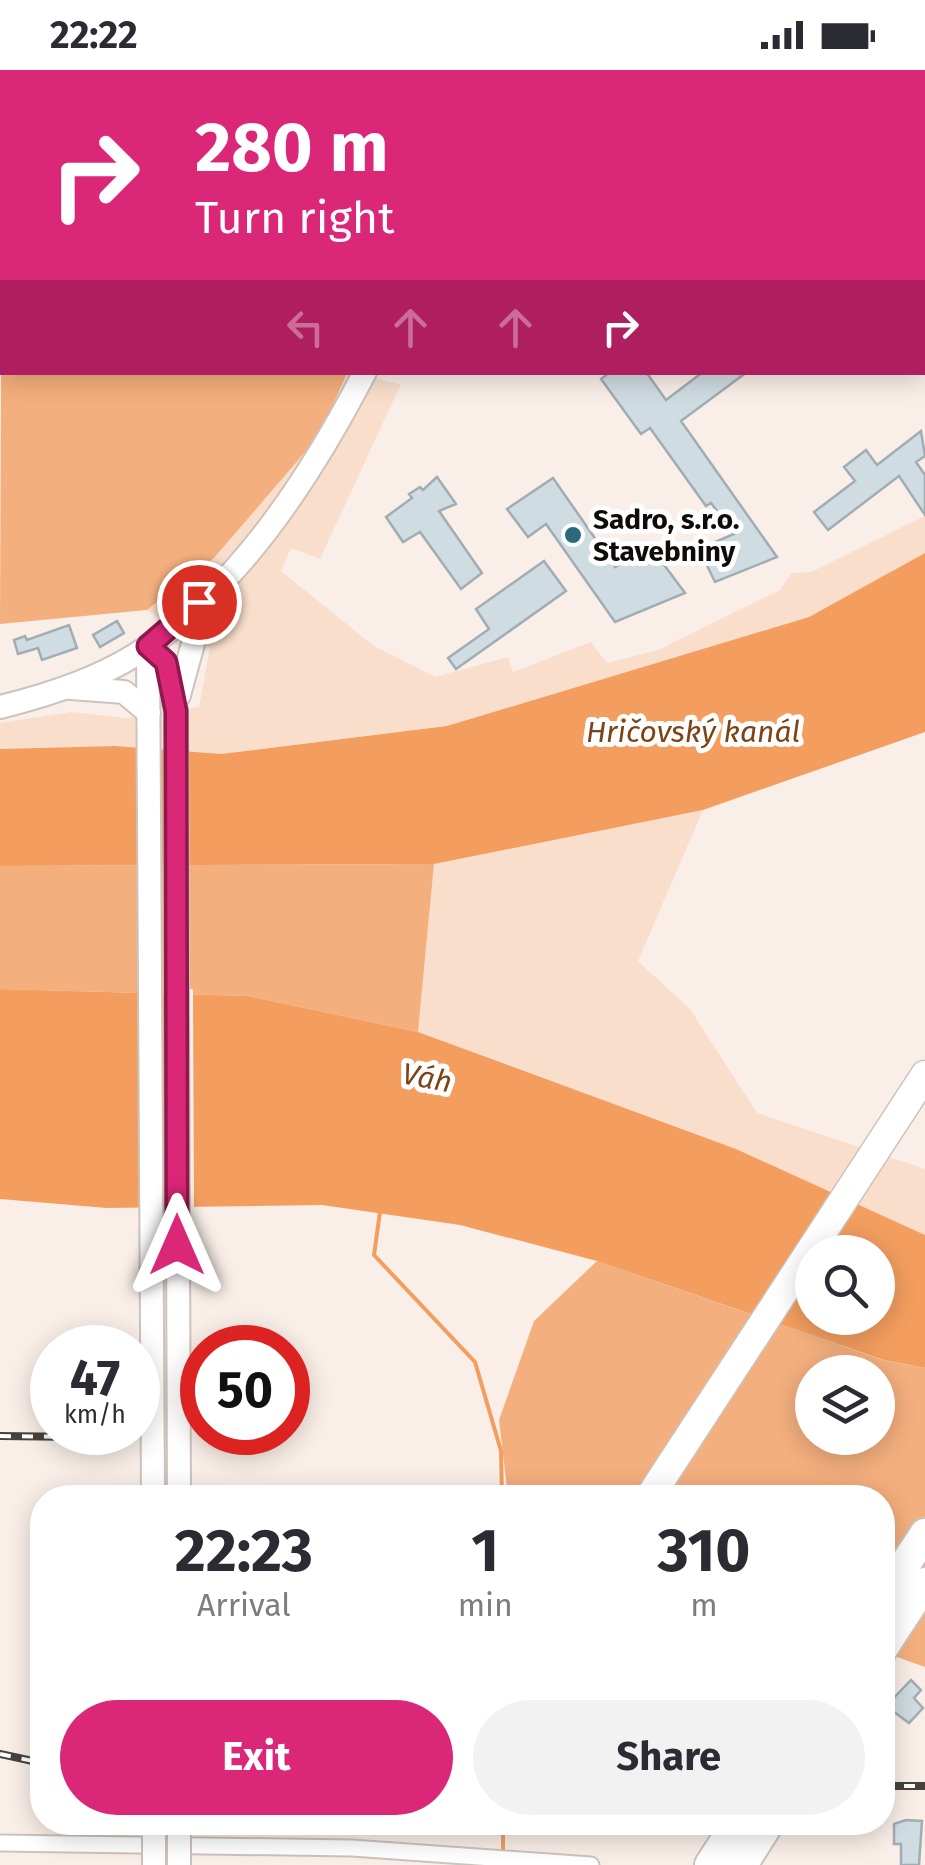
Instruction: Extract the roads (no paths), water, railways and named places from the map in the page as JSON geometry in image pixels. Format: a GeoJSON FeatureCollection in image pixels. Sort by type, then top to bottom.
{"type":"FeatureCollection","features":[{"type":"Feature","properties":{"kind":"highway"},"geometry":{"type":"LineString","coordinates":[[657,1485],[925,1075]]}},
{"type":"Feature","properties":{"kind":"highway"},"geometry":{"type":"LineString","coordinates":[[895,1580],[925,1534]]}},
{"type":"Feature","properties":{"kind":"highway"},"geometry":{"type":"LineString","coordinates":[[895,1628],[925,1583]]}},
{"type":"Feature","properties":{"kind":"highway"},"geometry":{"type":"LineString","coordinates":[[710,1865],[730,1835]]}},
{"type":"Feature","properties":{"kind":"highway"},"geometry":{"type":"LineString","coordinates":[[742,1865],[761,1835]]}},
{"type":"Feature","properties":{"kind":"main road"},"geometry":{"type":"LineString","coordinates":[[0,707],[63,687],[148,646],[224,577],[300,483],[363,375]]}},
{"type":"Feature","properties":{"kind":"main road"},"geometry":{"type":"LineString","coordinates":[[176,720],[194,640],[224,577]]}},
{"type":"Feature","properties":{"kind":"main road"},"geometry":{"type":"LineString","coordinates":[[148,646],[166,662],[176,720],[178,1485]]}},
{"type":"Feature","properties":{"kind":"main road"},"geometry":{"type":"LineString","coordinates":[[148,646],[153,1485]]}},
{"type":"Feature","properties":{"kind":"main road"},"geometry":{"type":"LineString","coordinates":[[63,687],[118,690],[136,698],[149,721]]}},
{"type":"Feature","properties":{"kind":"main road"},"geometry":{"type":"LineString","coordinates":[[154,1835],[154,1865]]}},
{"type":"Feature","properties":{"kind":"main road"},"geometry":{"type":"LineString","coordinates":[[179,1835],[180,1865]]}},
{"type":"Feature","properties":{"kind":"street"},"geometry":{"type":"LineString","coordinates":[[0,1843],[352,1848],[591,1865]]}},
{"type":"Feature","properties":{"kind":"water","name":"Hričovský kanál"},"geometry":{"type":"Polygon","coordinates":[[[925,553],[925,732],[703,810],[434,864],[0,866],[0,749],[115,746],[221,754],[447,726],[809,617],[925,553]]]}},
{"type":"Feature","properties":{"kind":"water","name":"Váh"},"geometry":{"type":"Polygon","coordinates":[[[0,989],[248,996],[418,1032],[736,1149],[925,1235],[925,1368],[895,1362],[895,1355],[870,1355],[812,1335],[895,1335],[895,1235],[795,1235],[795,1329],[597,1261],[460,1225],[322,1205],[107,1208],[0,1199],[0,989]]]}},
{"type":"Feature","properties":{"kind":"waterway"},"geometry":{"type":"LineString","coordinates":[[380,1212],[374,1255],[475,1362],[501,1451],[502,1485]]}},
{"type":"Feature","properties":{"kind":"waterway"},"geometry":{"type":"LineString","coordinates":[[503,1835],[503,1855]]}},
{"type":"Feature","properties":{"kind":"railway"},"geometry":{"type":"LineString","coordinates":[[0,1436],[30,1436]]}},
{"type":"Feature","properties":{"kind":"railway"},"geometry":{"type":"LineString","coordinates":[[0,1754],[30,1760]]}},
{"type":"Feature","properties":{"kind":"railway"},"geometry":{"type":"LineString","coordinates":[[895,1786],[925,1786]]}},
{"type":"Feature","properties":{"kind":"place","name":"Sadro, s.r.o. Stavebniny"},"geometry":{"type":"Point","coordinates":[573,535]}}]}
